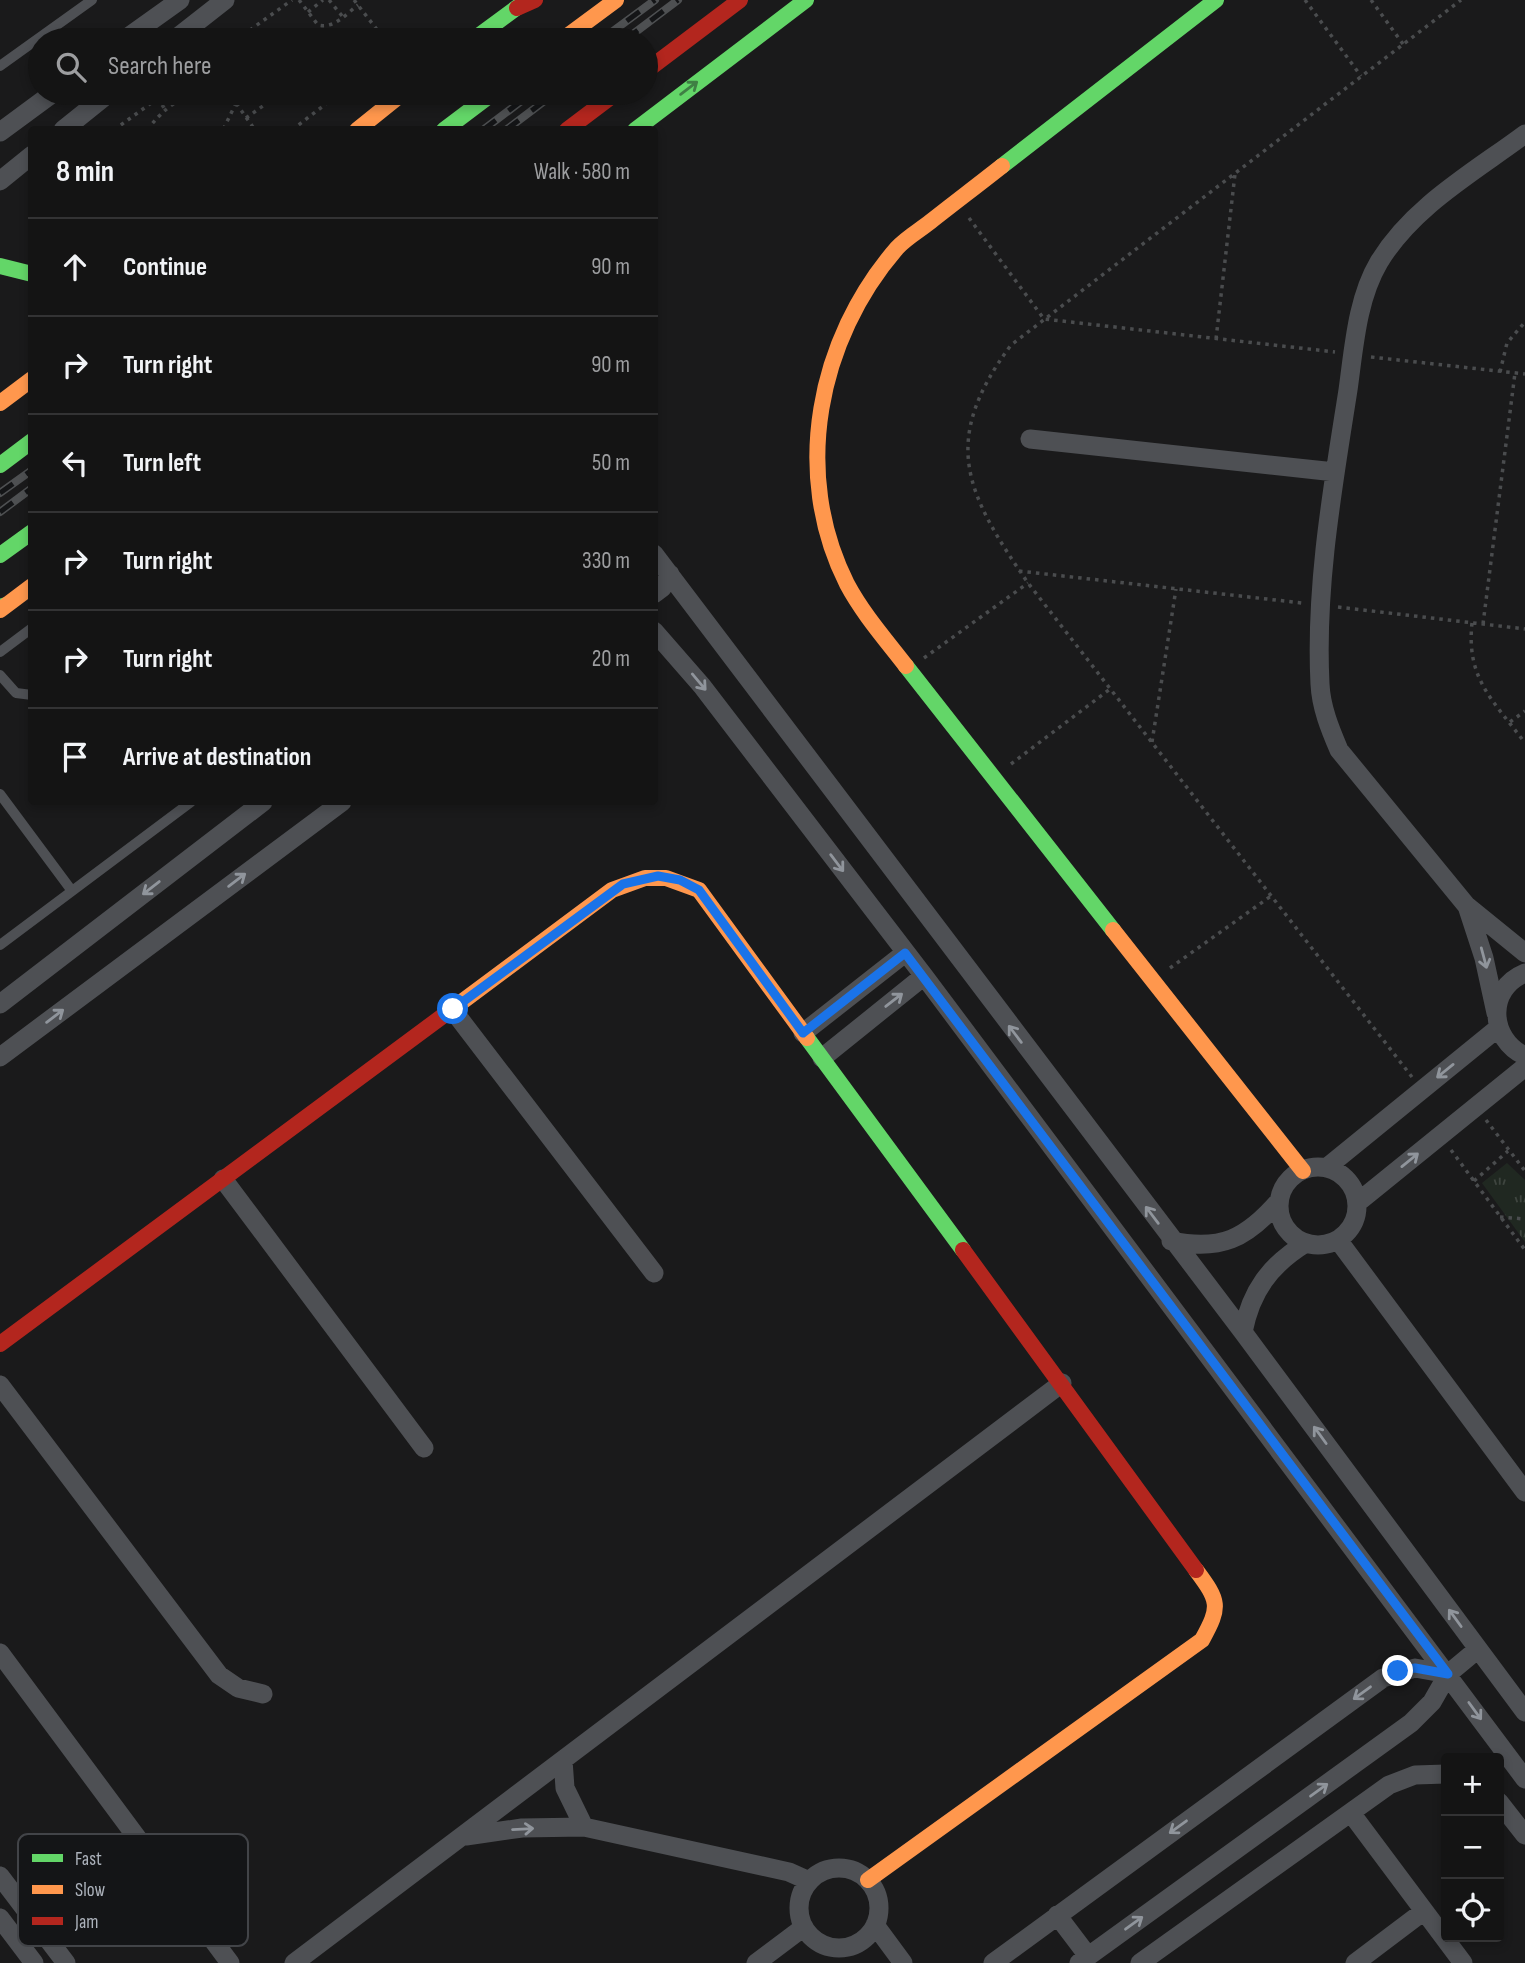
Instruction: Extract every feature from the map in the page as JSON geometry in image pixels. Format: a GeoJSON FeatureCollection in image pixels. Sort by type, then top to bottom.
{"type":"FeatureCollection","features":[{"type":"Feature","properties":{"kind":"main road"},"geometry":{"type":"LineString","coordinates":[[489,28],[522,4],[535,0]]}},
{"type":"Feature","properties":{"kind":"main road"},"geometry":{"type":"LineString","coordinates":[[578,28],[616,0]]}},
{"type":"Feature","properties":{"kind":"main road"},"geometry":{"type":"LineString","coordinates":[[658,62],[740,0]]}},
{"type":"Feature","properties":{"kind":"main road"},"geometry":{"type":"LineString","coordinates":[[640,126],[806,0]]}},
{"type":"Feature","properties":{"kind":"main road"},"geometry":{"type":"LineString","coordinates":[[1216,0],[899,246],[862,294],[836,348],[820,405],[817,465],[825,524],[845,581],[870,620],[1303,1171]]}},
{"type":"Feature","properties":{"kind":"main road"},"geometry":{"type":"LineString","coordinates":[[362,126],[388,105]]}},
{"type":"Feature","properties":{"kind":"main road"},"geometry":{"type":"LineString","coordinates":[[449,126],[477,105]]}},
{"type":"Feature","properties":{"kind":"main road"},"geometry":{"type":"LineString","coordinates":[[572,126],[600,105]]}},
{"type":"Feature","properties":{"kind":"main road"},"geometry":{"type":"LineString","coordinates":[[0,265],[28,273]]}},
{"type":"Feature","properties":{"kind":"main road"},"geometry":{"type":"LineString","coordinates":[[0,403],[28,382]]}},
{"type":"Feature","properties":{"kind":"main road"},"geometry":{"type":"LineString","coordinates":[[0,465],[28,444]]}},
{"type":"Feature","properties":{"kind":"main road"},"geometry":{"type":"LineString","coordinates":[[0,555],[28,535]]}},
{"type":"Feature","properties":{"kind":"main road"},"geometry":{"type":"LineString","coordinates":[[2,607],[28,589]]}},
{"type":"Feature","properties":{"kind":"main road"},"geometry":{"type":"LineString","coordinates":[[0,1344],[612,890],[634,879],[658,876],[680,880],[699,890],[1212,1586],[1217,1605],[1213,1625],[1202,1640],[867,1880]]}},
{"type":"Feature","properties":{"kind":"street"},"geometry":{"type":"LineString","coordinates":[[145,28],[180,0]]}},
{"type":"Feature","properties":{"kind":"street"},"geometry":{"type":"LineString","coordinates":[[189,28],[225,0]]}},
{"type":"Feature","properties":{"kind":"street"},"geometry":{"type":"LineString","coordinates":[[0,132],[36,105]]}},
{"type":"Feature","properties":{"kind":"street"},"geometry":{"type":"LineString","coordinates":[[68,126],[94,105]]}},
{"type":"Feature","properties":{"kind":"street"},"geometry":{"type":"LineString","coordinates":[[1525,134],[1427,206],[1400,233],[1378,264],[1363,299],[1335,472],[1321,606],[1320,687],[1328,723],[1339,750],[1466,905],[1525,953]]}},
{"type":"Feature","properties":{"kind":"street"},"geometry":{"type":"LineString","coordinates":[[0,181],[28,158]]}},
{"type":"Feature","properties":{"kind":"street"},"geometry":{"type":"LineString","coordinates":[[1030,439],[1335,472]]}},
{"type":"Feature","properties":{"kind":"street"},"geometry":{"type":"LineString","coordinates":[[658,559],[1171,1241],[1243,1332],[1525,1713]]}},
{"type":"Feature","properties":{"kind":"street"},"geometry":{"type":"LineString","coordinates":[[658,591],[670,574]]}},
{"type":"Feature","properties":{"kind":"street"},"geometry":{"type":"LineString","coordinates":[[658,636],[702,685],[924,976],[1525,1779]]}},
{"type":"Feature","properties":{"kind":"street"},"geometry":{"type":"LineString","coordinates":[[0,1004],[259,805]]}},
{"type":"Feature","properties":{"kind":"street"},"geometry":{"type":"LineString","coordinates":[[0,1057],[338,805]]}},
{"type":"Feature","properties":{"kind":"street"},"geometry":{"type":"LineString","coordinates":[[1466,905],[1484,958],[1497,1020],[1512,1049],[1525,1056]]}},
{"type":"Feature","properties":{"kind":"street"},"geometry":{"type":"LineString","coordinates":[[803,1033],[905,953]]}},
{"type":"Feature","properties":{"kind":"street"},"geometry":{"type":"LineString","coordinates":[[1171,1241],[1202,1247],[1237,1237],[1259,1225],[1279,1201],[1291,1178],[1303,1171],[1326,1168],[1422,1090],[1497,1020],[1499,997],[1508,984],[1525,973]]}},
{"type":"Feature","properties":{"kind":"street"},"geometry":{"type":"LineString","coordinates":[[821,1058],[924,976]]}},
{"type":"Feature","properties":{"kind":"street"},"geometry":{"type":"LineString","coordinates":[[453,1009],[654,1273]]}},
{"type":"Feature","properties":{"kind":"street"},"geometry":{"type":"LineString","coordinates":[[1357,1203],[1525,1067]]}},
{"type":"Feature","properties":{"kind":"street"},"geometry":{"type":"LineString","coordinates":[[1279,1201],[1285,1227],[1306,1243],[1317,1245],[1338,1240],[1353,1224],[1357,1203],[1351,1184],[1344,1177],[1326,1168]]}},
{"type":"Feature","properties":{"kind":"street"},"geometry":{"type":"LineString","coordinates":[[223,1180],[424,1448]]}},
{"type":"Feature","properties":{"kind":"street"},"geometry":{"type":"LineString","coordinates":[[1338,1240],[1525,1492]]}},
{"type":"Feature","properties":{"kind":"street"},"geometry":{"type":"LineString","coordinates":[[1243,1332],[1248,1306],[1267,1273],[1280,1259],[1306,1243]]}},
{"type":"Feature","properties":{"kind":"street"},"geometry":{"type":"LineString","coordinates":[[294,1963],[1062,1383]]}},
{"type":"Feature","properties":{"kind":"street"},"geometry":{"type":"LineString","coordinates":[[0,1385],[219,1675],[238,1688],[262,1694]]}},
{"type":"Feature","properties":{"kind":"street"},"geometry":{"type":"LineString","coordinates":[[1057,1915],[1084,1960],[1411,1723],[1432,1702],[1448,1674],[1478,1649]]}},
{"type":"Feature","properties":{"kind":"street"},"geometry":{"type":"LineString","coordinates":[[0,1653],[134,1834]]}},
{"type":"Feature","properties":{"kind":"street"},"geometry":{"type":"LineString","coordinates":[[992,1963],[1383,1678],[1415,1668],[1448,1674]]}},
{"type":"Feature","properties":{"kind":"street"},"geometry":{"type":"LineString","coordinates":[[563,1760],[565,1788],[584,1827]]}},
{"type":"Feature","properties":{"kind":"street"},"geometry":{"type":"LineString","coordinates":[[1140,1963],[1389,1785],[1415,1775],[1441,1774]]}},
{"type":"Feature","properties":{"kind":"street"},"geometry":{"type":"LineString","coordinates":[[1504,1808],[1525,1835]]}},
{"type":"Feature","properties":{"kind":"street"},"geometry":{"type":"LineString","coordinates":[[1351,1813],[1463,1963]]}},
{"type":"Feature","properties":{"kind":"street"},"geometry":{"type":"LineString","coordinates":[[462,1836],[522,1828],[584,1827],[789,1872],[808,1881]]}},
{"type":"Feature","properties":{"kind":"street"},"geometry":{"type":"LineString","coordinates":[[844,1868],[867,1880],[878,1901],[875,1924],[846,1955],[819,1942],[804,1927],[799,1908],[808,1881],[819,1873],[844,1868]]}},
{"type":"Feature","properties":{"kind":"street"},"geometry":{"type":"LineString","coordinates":[[0,1875],[18,1899]]}},
{"type":"Feature","properties":{"kind":"street"},"geometry":{"type":"LineString","coordinates":[[1355,1963],[1424,1911]]}},
{"type":"Feature","properties":{"kind":"street"},"geometry":{"type":"LineString","coordinates":[[0,1918],[18,1943]]}},
{"type":"Feature","properties":{"kind":"street"},"geometry":{"type":"LineString","coordinates":[[875,1924],[903,1963]]}},
{"type":"Feature","properties":{"kind":"street"},"geometry":{"type":"LineString","coordinates":[[756,1963],[804,1927]]}},
{"type":"Feature","properties":{"kind":"street"},"geometry":{"type":"LineString","coordinates":[[21,1946],[33,1963]]}},
{"type":"Feature","properties":{"kind":"street"},"geometry":{"type":"LineString","coordinates":[[53,1946],[66,1963]]}},
{"type":"Feature","properties":{"kind":"street"},"geometry":{"type":"LineString","coordinates":[[217,1946],[230,1963]]}},
{"type":"Feature","properties":{"kind":"lane"},"geometry":{"type":"LineString","coordinates":[[53,28],[92,0]]}},
{"type":"Feature","properties":{"kind":"lane"},"geometry":{"type":"LineString","coordinates":[[0,66],[28,46]]}},
{"type":"Feature","properties":{"kind":"lane"},"geometry":{"type":"LineString","coordinates":[[0,652],[28,631]]}},
{"type":"Feature","properties":{"kind":"lane"},"geometry":{"type":"LineString","coordinates":[[0,675],[16,692],[28,694]]}},
{"type":"Feature","properties":{"kind":"lane"},"geometry":{"type":"LineString","coordinates":[[0,794],[72,891]]}},
{"type":"Feature","properties":{"kind":"lane"},"geometry":{"type":"LineString","coordinates":[[0,945],[187,805]]}},
{"type":"Feature","properties":{"kind":"path"},"geometry":{"type":"LineString","coordinates":[[253,28],[292,0]]}},
{"type":"Feature","properties":{"kind":"path"},"geometry":{"type":"LineString","coordinates":[[299,0],[318,25],[323,27],[330,27],[358,5]]}},
{"type":"Feature","properties":{"kind":"path"},"geometry":{"type":"LineString","coordinates":[[308,12],[326,0],[343,17]]}},
{"type":"Feature","properties":{"kind":"path"},"geometry":{"type":"LineString","coordinates":[[354,0],[376,28]]}},
{"type":"Feature","properties":{"kind":"path"},"geometry":{"type":"LineString","coordinates":[[1305,0],[1361,76]]}},
{"type":"Feature","properties":{"kind":"path"},"geometry":{"type":"LineString","coordinates":[[1371,0],[1403,44]]}},
{"type":"Feature","properties":{"kind":"path"},"geometry":{"type":"LineString","coordinates":[[1422,1090],[1019,571],[995,537],[976,500],[968,459],[971,417],[986,379],[1011,345],[1461,0]]}},
{"type":"Feature","properties":{"kind":"path"},"geometry":{"type":"LineString","coordinates":[[119,126],[148,105]]}},
{"type":"Feature","properties":{"kind":"path"},"geometry":{"type":"LineString","coordinates":[[162,105],[165,109]]}},
{"type":"Feature","properties":{"kind":"path"},"geometry":{"type":"LineString","coordinates":[[150,126],[172,105]]}},
{"type":"Feature","properties":{"kind":"path"},"geometry":{"type":"LineString","coordinates":[[225,126],[235,105]]}},
{"type":"Feature","properties":{"kind":"path"},"geometry":{"type":"LineString","coordinates":[[237,105],[252,126]]}},
{"type":"Feature","properties":{"kind":"path"},"geometry":{"type":"LineString","coordinates":[[246,118],[264,105]]}},
{"type":"Feature","properties":{"kind":"path"},"geometry":{"type":"LineString","coordinates":[[297,126],[325,105]]}},
{"type":"Feature","properties":{"kind":"path"},"geometry":{"type":"LineString","coordinates":[[1216,339],[1236,172]]}},
{"type":"Feature","properties":{"kind":"path"},"geometry":{"type":"LineString","coordinates":[[956,200],[1044,319],[1525,374]]}},
{"type":"Feature","properties":{"kind":"path"},"geometry":{"type":"LineString","coordinates":[[1500,372],[1507,343],[1525,323]]}},
{"type":"Feature","properties":{"kind":"path"},"geometry":{"type":"LineString","coordinates":[[1483,624],[1515,373]]}},
{"type":"Feature","properties":{"kind":"path"},"geometry":{"type":"LineString","coordinates":[[1019,571],[1525,629]]}},
{"type":"Feature","properties":{"kind":"path"},"geometry":{"type":"LineString","coordinates":[[909,669],[1028,583]]}},
{"type":"Feature","properties":{"kind":"path"},"geometry":{"type":"LineString","coordinates":[[1152,743],[1176,589]]}},
{"type":"Feature","properties":{"kind":"path"},"geometry":{"type":"LineString","coordinates":[[1472,623],[1470,648],[1473,667],[1525,743]]}},
{"type":"Feature","properties":{"kind":"path"},"geometry":{"type":"LineString","coordinates":[[993,777],[1110,689]]}},
{"type":"Feature","properties":{"kind":"path"},"geometry":{"type":"LineString","coordinates":[[1510,722],[1525,711]]}},
{"type":"Feature","properties":{"kind":"path"},"geometry":{"type":"LineString","coordinates":[[1153,980],[1271,896]]}},
{"type":"Feature","properties":{"kind":"path"},"geometry":{"type":"LineString","coordinates":[[1477,1106],[1525,1171]]}},
{"type":"Feature","properties":{"kind":"path"},"geometry":{"type":"LineString","coordinates":[[1440,1136],[1525,1250]]}},
{"type":"Feature","properties":{"kind":"path"},"geometry":{"type":"LineString","coordinates":[[1474,1181],[1508,1151]]}},
{"type":"Feature","properties":{"kind":"path"},"geometry":{"type":"LineString","coordinates":[[1500,1217],[1525,1219]]}},
{"type":"Feature","properties":{"kind":"green space"},"geometry":{"type":"Polygon","coordinates":[[[1507,1163],[1525,1180],[1525,1242],[1482,1183],[1507,1163]]]}},
{"type":"Feature","properties":{"kind":"railway"},"geometry":{"type":"LineString","coordinates":[[617,28],[655,0]]}},
{"type":"Feature","properties":{"kind":"railway"},"geometry":{"type":"LineString","coordinates":[[641,28],[678,0]]}},
{"type":"Feature","properties":{"kind":"railway"},"geometry":{"type":"LineString","coordinates":[[488,126],[516,105]]}},
{"type":"Feature","properties":{"kind":"railway"},"geometry":{"type":"LineString","coordinates":[[511,126],[539,105]]}},
{"type":"Feature","properties":{"kind":"railway"},"geometry":{"type":"LineString","coordinates":[[0,493],[28,473]]}},
{"type":"Feature","properties":{"kind":"railway"},"geometry":{"type":"LineString","coordinates":[[0,512],[28,491]]}},
{"type":"Feature","properties":{"kind":"traffic: fast"},"geometry":{"type":"LineString","coordinates":[[489,28],[527,0]]}},
{"type":"Feature","properties":{"kind":"traffic: fast"},"geometry":{"type":"LineString","coordinates":[[640,126],[806,0]]}},
{"type":"Feature","properties":{"kind":"traffic: fast"},"geometry":{"type":"LineString","coordinates":[[1002,166],[1216,0]]}},
{"type":"Feature","properties":{"kind":"traffic: fast"},"geometry":{"type":"LineString","coordinates":[[449,126],[477,105]]}},
{"type":"Feature","properties":{"kind":"traffic: fast"},"geometry":{"type":"LineString","coordinates":[[0,266],[28,273]]}},
{"type":"Feature","properties":{"kind":"traffic: fast"},"geometry":{"type":"LineString","coordinates":[[0,465],[28,444]]}},
{"type":"Feature","properties":{"kind":"traffic: fast"},"geometry":{"type":"LineString","coordinates":[[0,555],[28,535]]}},
{"type":"Feature","properties":{"kind":"traffic: fast"},"geometry":{"type":"LineString","coordinates":[[0,607],[6,605]]}},
{"type":"Feature","properties":{"kind":"traffic: fast"},"geometry":{"type":"LineString","coordinates":[[906,666],[1113,930]]}},
{"type":"Feature","properties":{"kind":"traffic: fast"},"geometry":{"type":"LineString","coordinates":[[807,1038],[963,1250]]}},
{"type":"Feature","properties":{"kind":"traffic: slow"},"geometry":{"type":"LineString","coordinates":[[578,28],[616,0]]}},
{"type":"Feature","properties":{"kind":"traffic: slow"},"geometry":{"type":"LineString","coordinates":[[362,126],[388,105]]}},
{"type":"Feature","properties":{"kind":"traffic: slow"},"geometry":{"type":"LineString","coordinates":[[906,666],[853,595],[830,541],[820,497],[817,453],[821,408],[832,365],[848,323],[870,284],[901,244],[1002,166]]}},
{"type":"Feature","properties":{"kind":"traffic: slow"},"geometry":{"type":"LineString","coordinates":[[0,403],[28,382]]}},
{"type":"Feature","properties":{"kind":"traffic: slow"},"geometry":{"type":"LineString","coordinates":[[0,610],[28,589]]}},
{"type":"Feature","properties":{"kind":"traffic: slow"},"geometry":{"type":"LineString","coordinates":[[459,1004],[612,890],[645,878],[666,878],[699,890],[807,1038]]}},
{"type":"Feature","properties":{"kind":"traffic: slow"},"geometry":{"type":"LineString","coordinates":[[1113,930],[1303,1171]]}},
{"type":"Feature","properties":{"kind":"traffic: slow"},"geometry":{"type":"LineString","coordinates":[[868,1880],[1202,1640],[1215,1611],[1215,1604],[1196,1570]]}},
{"type":"Feature","properties":{"kind":"traffic: jam"},"geometry":{"type":"LineString","coordinates":[[517,8],[535,0]]}},
{"type":"Feature","properties":{"kind":"traffic: jam"},"geometry":{"type":"LineString","coordinates":[[658,62],[740,0]]}},
{"type":"Feature","properties":{"kind":"traffic: jam"},"geometry":{"type":"LineString","coordinates":[[572,126],[600,105]]}},
{"type":"Feature","properties":{"kind":"traffic: jam"},"geometry":{"type":"LineString","coordinates":[[0,1344],[459,1004]]}},
{"type":"Feature","properties":{"kind":"traffic: jam"},"geometry":{"type":"LineString","coordinates":[[963,1250],[1196,1570]]}},
{"type":"Feature","properties":{"kind":"route"},"geometry":{"type":"LineString","coordinates":[[453,1009],[612,890],[646,876],[669,877],[699,890],[803,1033],[905,953],[1448,1674],[1432,1669],[1398,1671]]}}]}
